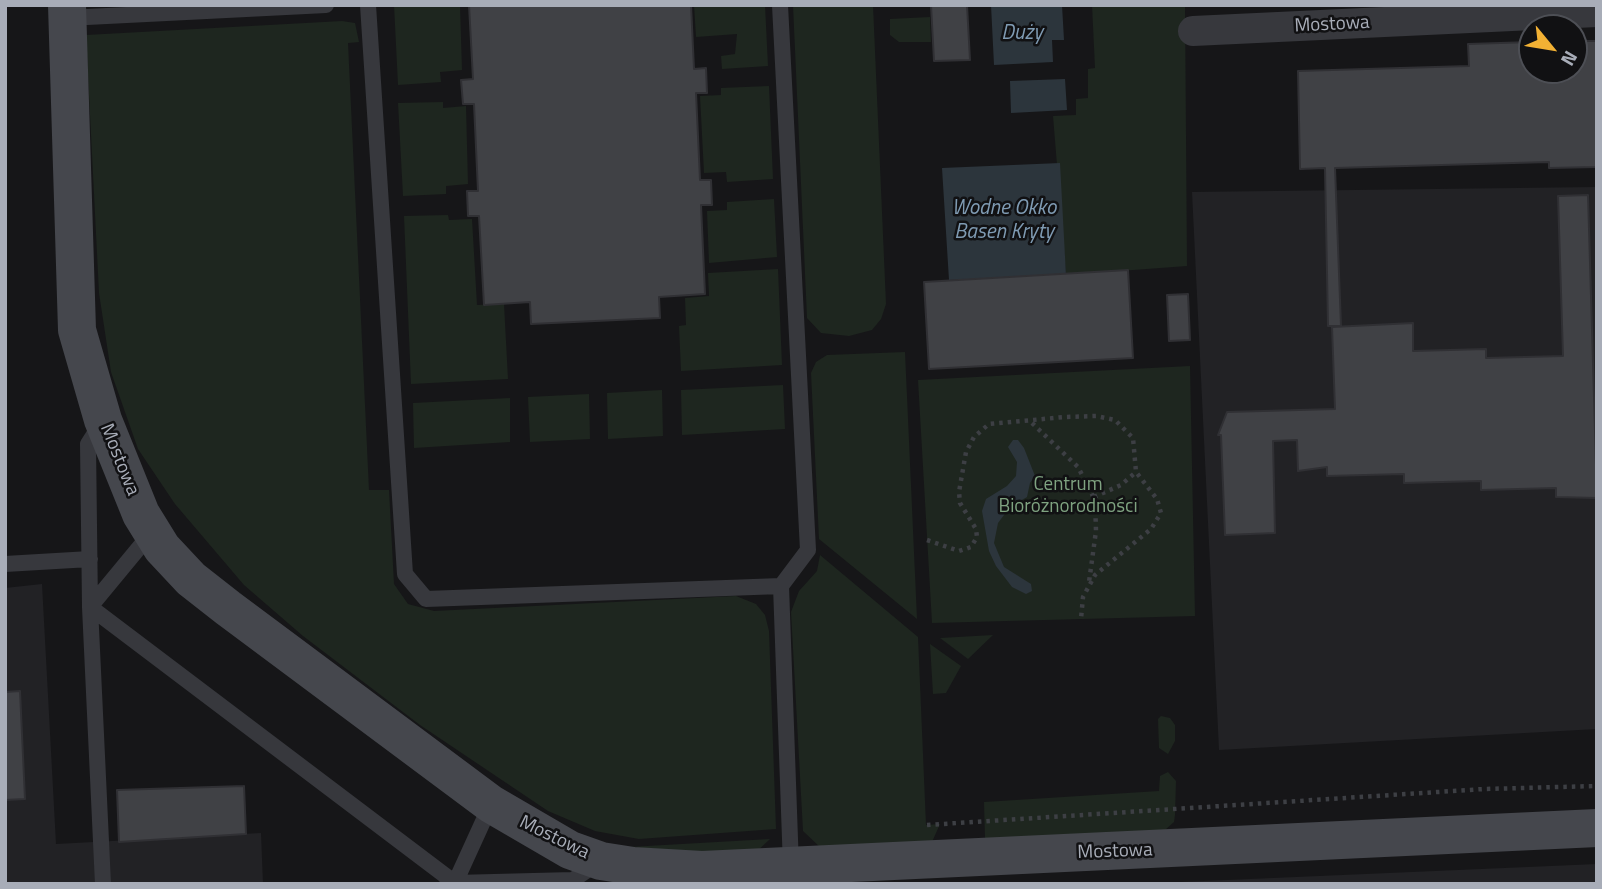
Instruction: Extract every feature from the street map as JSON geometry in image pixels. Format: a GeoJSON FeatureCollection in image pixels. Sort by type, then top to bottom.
{"type":"FeatureCollection","features":[{"type":"Feature","properties":{"kind":"street","name":"Mostowa"},"geometry":{"type":"LineString","coordinates":[[67,11],[77,330],[103,421],[141,514],[152,532],[191,579],[491,804],[570,850],[601,861],[702,870],[1597,828]]}},
{"type":"Feature","properties":{"kind":"street","name":"Mostowa"},"geometry":{"type":"LineString","coordinates":[[1193,31],[1597,12]]}},
{"type":"Feature","properties":{"kind":"lane"},"geometry":{"type":"LineString","coordinates":[[67,11],[326,5]]}},
{"type":"Feature","properties":{"kind":"lane"},"geometry":{"type":"LineString","coordinates":[[368,5],[405,574],[426,599],[781,586]]}},
{"type":"Feature","properties":{"kind":"lane"},"geometry":{"type":"LineString","coordinates":[[780,5],[808,550],[781,586],[791,867]]}},
{"type":"Feature","properties":{"kind":"lane"},"geometry":{"type":"LineString","coordinates":[[103,421],[88,444],[90,607],[103,884]]}},
{"type":"Feature","properties":{"kind":"lane"},"geometry":{"type":"LineString","coordinates":[[90,607],[152,532]]}},
{"type":"Feature","properties":{"kind":"lane"},"geometry":{"type":"LineString","coordinates":[[5,565],[89,559]]}},
{"type":"Feature","properties":{"kind":"lane"},"geometry":{"type":"LineString","coordinates":[[90,607],[455,883]]}},
{"type":"Feature","properties":{"kind":"lane"},"geometry":{"type":"LineString","coordinates":[[455,883],[491,804]]}},
{"type":"Feature","properties":{"kind":"lane"},"geometry":{"type":"LineString","coordinates":[[447,884],[573,880],[601,861]]}},
{"type":"Feature","properties":{"kind":"path"},"geometry":{"type":"LineString","coordinates":[[927,540],[954,551],[971,547],[977,533],[959,498],[966,452],[974,438],[989,424],[1013,420],[1032,422],[1096,416],[1115,420],[1133,438],[1136,471],[1160,505],[1158,522],[1095,575],[1087,586]]}},
{"type":"Feature","properties":{"kind":"path"},"geometry":{"type":"LineString","coordinates":[[1032,422],[1078,467],[1094,497],[1096,531],[1087,586],[1080,607],[1081,619]]}},
{"type":"Feature","properties":{"kind":"path"},"geometry":{"type":"LineString","coordinates":[[1094,497],[1121,485],[1136,471]]}},
{"type":"Feature","properties":{"kind":"path"},"geometry":{"type":"LineString","coordinates":[[1190,809],[1484,789],[1597,786]]}},
{"type":"Feature","properties":{"kind":"shaded area"},"geometry":{"type":"Polygon","coordinates":[[[1597,187],[1597,729],[1219,750],[1192,192],[1597,187]]]}},
{"type":"Feature","properties":{"kind":"shaded area"},"geometry":{"type":"Polygon","coordinates":[[[42,584],[56,844],[261,833],[263,884],[5,884],[5,588],[42,584]]]}},
{"type":"Feature","properties":{"kind":"shaded area"},"geometry":{"type":"Polygon","coordinates":[[[1597,864],[1597,884],[1134,884],[1597,864]]]}},
{"type":"Feature","properties":{"kind":"green space"},"geometry":{"type":"Polygon","coordinates":[[[394,5],[460,5],[462,70],[440,72],[441,82],[398,85],[394,5]]]}},
{"type":"Feature","properties":{"kind":"green space"},"geometry":{"type":"Polygon","coordinates":[[[694,5],[765,5],[768,66],[722,69],[721,56],[735,54],[737,34],[696,37],[694,5]]]}},
{"type":"Feature","properties":{"kind":"green space"},"geometry":{"type":"Polygon","coordinates":[[[793,5],[873,5],[886,304],[881,319],[872,330],[849,336],[821,333],[807,318],[793,5]]]}},
{"type":"Feature","properties":{"kind":"green space"},"geometry":{"type":"Polygon","coordinates":[[[1092,5],[1185,5],[1187,266],[1066,275],[1053,116],[1076,115],[1076,99],[1088,98],[1088,69],[1095,68],[1092,5]]]}},
{"type":"Feature","properties":{"kind":"green space"},"geometry":{"type":"Polygon","coordinates":[[[930,17],[931,42],[899,42],[890,35],[890,19],[930,17]]]}},
{"type":"Feature","properties":{"kind":"green space"},"geometry":{"type":"Polygon","coordinates":[[[342,21],[355,23],[359,42],[348,43],[369,490],[389,490],[394,584],[408,604],[434,611],[736,596],[756,604],[765,615],[769,631],[776,829],[639,839],[595,831],[548,811],[420,725],[303,636],[244,585],[175,504],[138,449],[111,372],[99,293],[86,35],[342,21]]]}},
{"type":"Feature","properties":{"kind":"green space"},"geometry":{"type":"Polygon","coordinates":[[[769,86],[773,179],[727,182],[726,172],[704,173],[700,96],[721,95],[721,88],[769,86]]]}},
{"type":"Feature","properties":{"kind":"green space"},"geometry":{"type":"Polygon","coordinates":[[[443,102],[443,108],[466,106],[468,184],[446,186],[446,194],[403,196],[398,103],[443,102]]]}},
{"type":"Feature","properties":{"kind":"green space"},"geometry":{"type":"Polygon","coordinates":[[[774,199],[777,257],[709,263],[707,211],[727,210],[727,202],[774,199]]]}},
{"type":"Feature","properties":{"kind":"green space"},"geometry":{"type":"Polygon","coordinates":[[[448,215],[449,220],[472,219],[477,305],[504,304],[508,379],[411,384],[404,216],[448,215]]]}},
{"type":"Feature","properties":{"kind":"green space"},"geometry":{"type":"Polygon","coordinates":[[[778,269],[782,365],[681,371],[679,326],[686,325],[685,298],[709,296],[708,273],[778,269]]]}},
{"type":"Feature","properties":{"kind":"green space"},"geometry":{"type":"Polygon","coordinates":[[[905,352],[917,619],[819,539],[811,373],[816,362],[827,355],[905,352]]]}},
{"type":"Feature","properties":{"kind":"green space","name":"Centrum Bioróżnorodności"},"geometry":{"type":"Polygon","coordinates":[[[1190,366],[1195,616],[932,623],[918,380],[1190,366]]]}},
{"type":"Feature","properties":{"kind":"green space"},"geometry":{"type":"Polygon","coordinates":[[[783,385],[785,429],[682,435],[681,390],[783,385]]]}},
{"type":"Feature","properties":{"kind":"green space"},"geometry":{"type":"Polygon","coordinates":[[[662,390],[663,436],[608,439],[607,393],[662,390]]]}},
{"type":"Feature","properties":{"kind":"green space"},"geometry":{"type":"Polygon","coordinates":[[[589,394],[590,439],[530,442],[528,397],[589,394]]]}},
{"type":"Feature","properties":{"kind":"green space"},"geometry":{"type":"Polygon","coordinates":[[[510,398],[510,442],[414,448],[413,403],[510,398]]]}},
{"type":"Feature","properties":{"kind":"green space"},"geometry":{"type":"Polygon","coordinates":[[[820,555],[918,637],[926,825],[940,824],[932,842],[822,849],[803,831],[791,612],[799,591],[817,571],[820,555]]]}},
{"type":"Feature","properties":{"kind":"green space"},"geometry":{"type":"Polygon","coordinates":[[[993,635],[968,659],[940,638],[993,635]]]}},
{"type":"Feature","properties":{"kind":"green space"},"geometry":{"type":"Polygon","coordinates":[[[930,644],[961,666],[946,693],[933,694],[930,644]]]}},
{"type":"Feature","properties":{"kind":"green space"},"geometry":{"type":"Polygon","coordinates":[[[1161,716],[1170,718],[1175,725],[1175,741],[1168,754],[1159,748],[1158,719],[1161,716]]]}},
{"type":"Feature","properties":{"kind":"green space"},"geometry":{"type":"Polygon","coordinates":[[[1168,772],[1176,781],[1175,815],[1174,822],[1165,830],[985,839],[984,802],[1159,791],[1160,776],[1168,772]]]}},
{"type":"Feature","properties":{"kind":"green space"},"geometry":{"type":"Polygon","coordinates":[[[770,839],[752,856],[629,847],[770,839]]]}},
{"type":"Feature","properties":{"kind":"water","name":"Duży"},"geometry":{"type":"Polygon","coordinates":[[[991,5],[1062,5],[1064,40],[1052,40],[1053,62],[994,65],[991,5]]]}},
{"type":"Feature","properties":{"kind":"water"},"geometry":{"type":"Polygon","coordinates":[[[1065,79],[1067,110],[1011,113],[1010,81],[1065,79]]]}},
{"type":"Feature","properties":{"kind":"water","name":"Wodne Okko Basen Kryty"},"geometry":{"type":"Polygon","coordinates":[[[1060,163],[1066,275],[949,280],[942,168],[1060,163]]]}},
{"type":"Feature","properties":{"kind":"water"},"geometry":{"type":"Polygon","coordinates":[[[1013,440],[1018,440],[1024,448],[1035,476],[1030,483],[1027,497],[1010,507],[998,523],[994,543],[1004,567],[1031,584],[1032,591],[1026,594],[1012,587],[996,566],[989,551],[982,511],[986,499],[1007,486],[1016,476],[1017,462],[1008,447],[1013,440]]]}},
{"type":"Feature","properties":{"kind":"building"},"geometry":{"type":"Polygon","coordinates":[[[469,5],[691,5],[694,69],[706,68],[707,93],[696,93],[700,180],[711,180],[712,205],[701,205],[705,294],[659,297],[660,318],[531,324],[530,302],[484,305],[479,216],[468,216],[467,191],[478,191],[474,104],[463,104],[461,80],[473,79],[469,5]]]}},
{"type":"Feature","properties":{"kind":"building"},"geometry":{"type":"Polygon","coordinates":[[[931,5],[967,5],[970,60],[934,61],[931,5]]]}},
{"type":"Feature","properties":{"kind":"building"},"geometry":{"type":"Polygon","coordinates":[[[1588,41],[1597,41],[1597,167],[1549,168],[1549,162],[1335,168],[1341,326],[1328,326],[1325,168],[1300,169],[1298,71],[1469,66],[1468,44],[1518,42],[1518,84],[1588,84],[1588,41]]]}},
{"type":"Feature","properties":{"kind":"building"},"geometry":{"type":"Polygon","coordinates":[[[1588,195],[1597,498],[1556,497],[1556,488],[1481,490],[1481,481],[1404,483],[1404,474],[1327,476],[1327,467],[1298,471],[1297,440],[1273,441],[1275,533],[1225,535],[1221,435],[1218,435],[1227,412],[1335,409],[1332,327],[1413,323],[1413,351],[1486,349],[1486,358],[1563,356],[1558,196],[1588,195]]]}},
{"type":"Feature","properties":{"kind":"building"},"geometry":{"type":"Polygon","coordinates":[[[1128,270],[1133,358],[929,369],[924,282],[1128,270]]]}},
{"type":"Feature","properties":{"kind":"building"},"geometry":{"type":"Polygon","coordinates":[[[1188,294],[1190,340],[1169,341],[1167,295],[1188,294]]]}},
{"type":"Feature","properties":{"kind":"building"},"geometry":{"type":"Polygon","coordinates":[[[20,691],[25,799],[5,800],[5,692],[20,691]]]}},
{"type":"Feature","properties":{"kind":"building"},"geometry":{"type":"Polygon","coordinates":[[[244,786],[246,834],[119,842],[117,790],[244,786]]]}}]}
